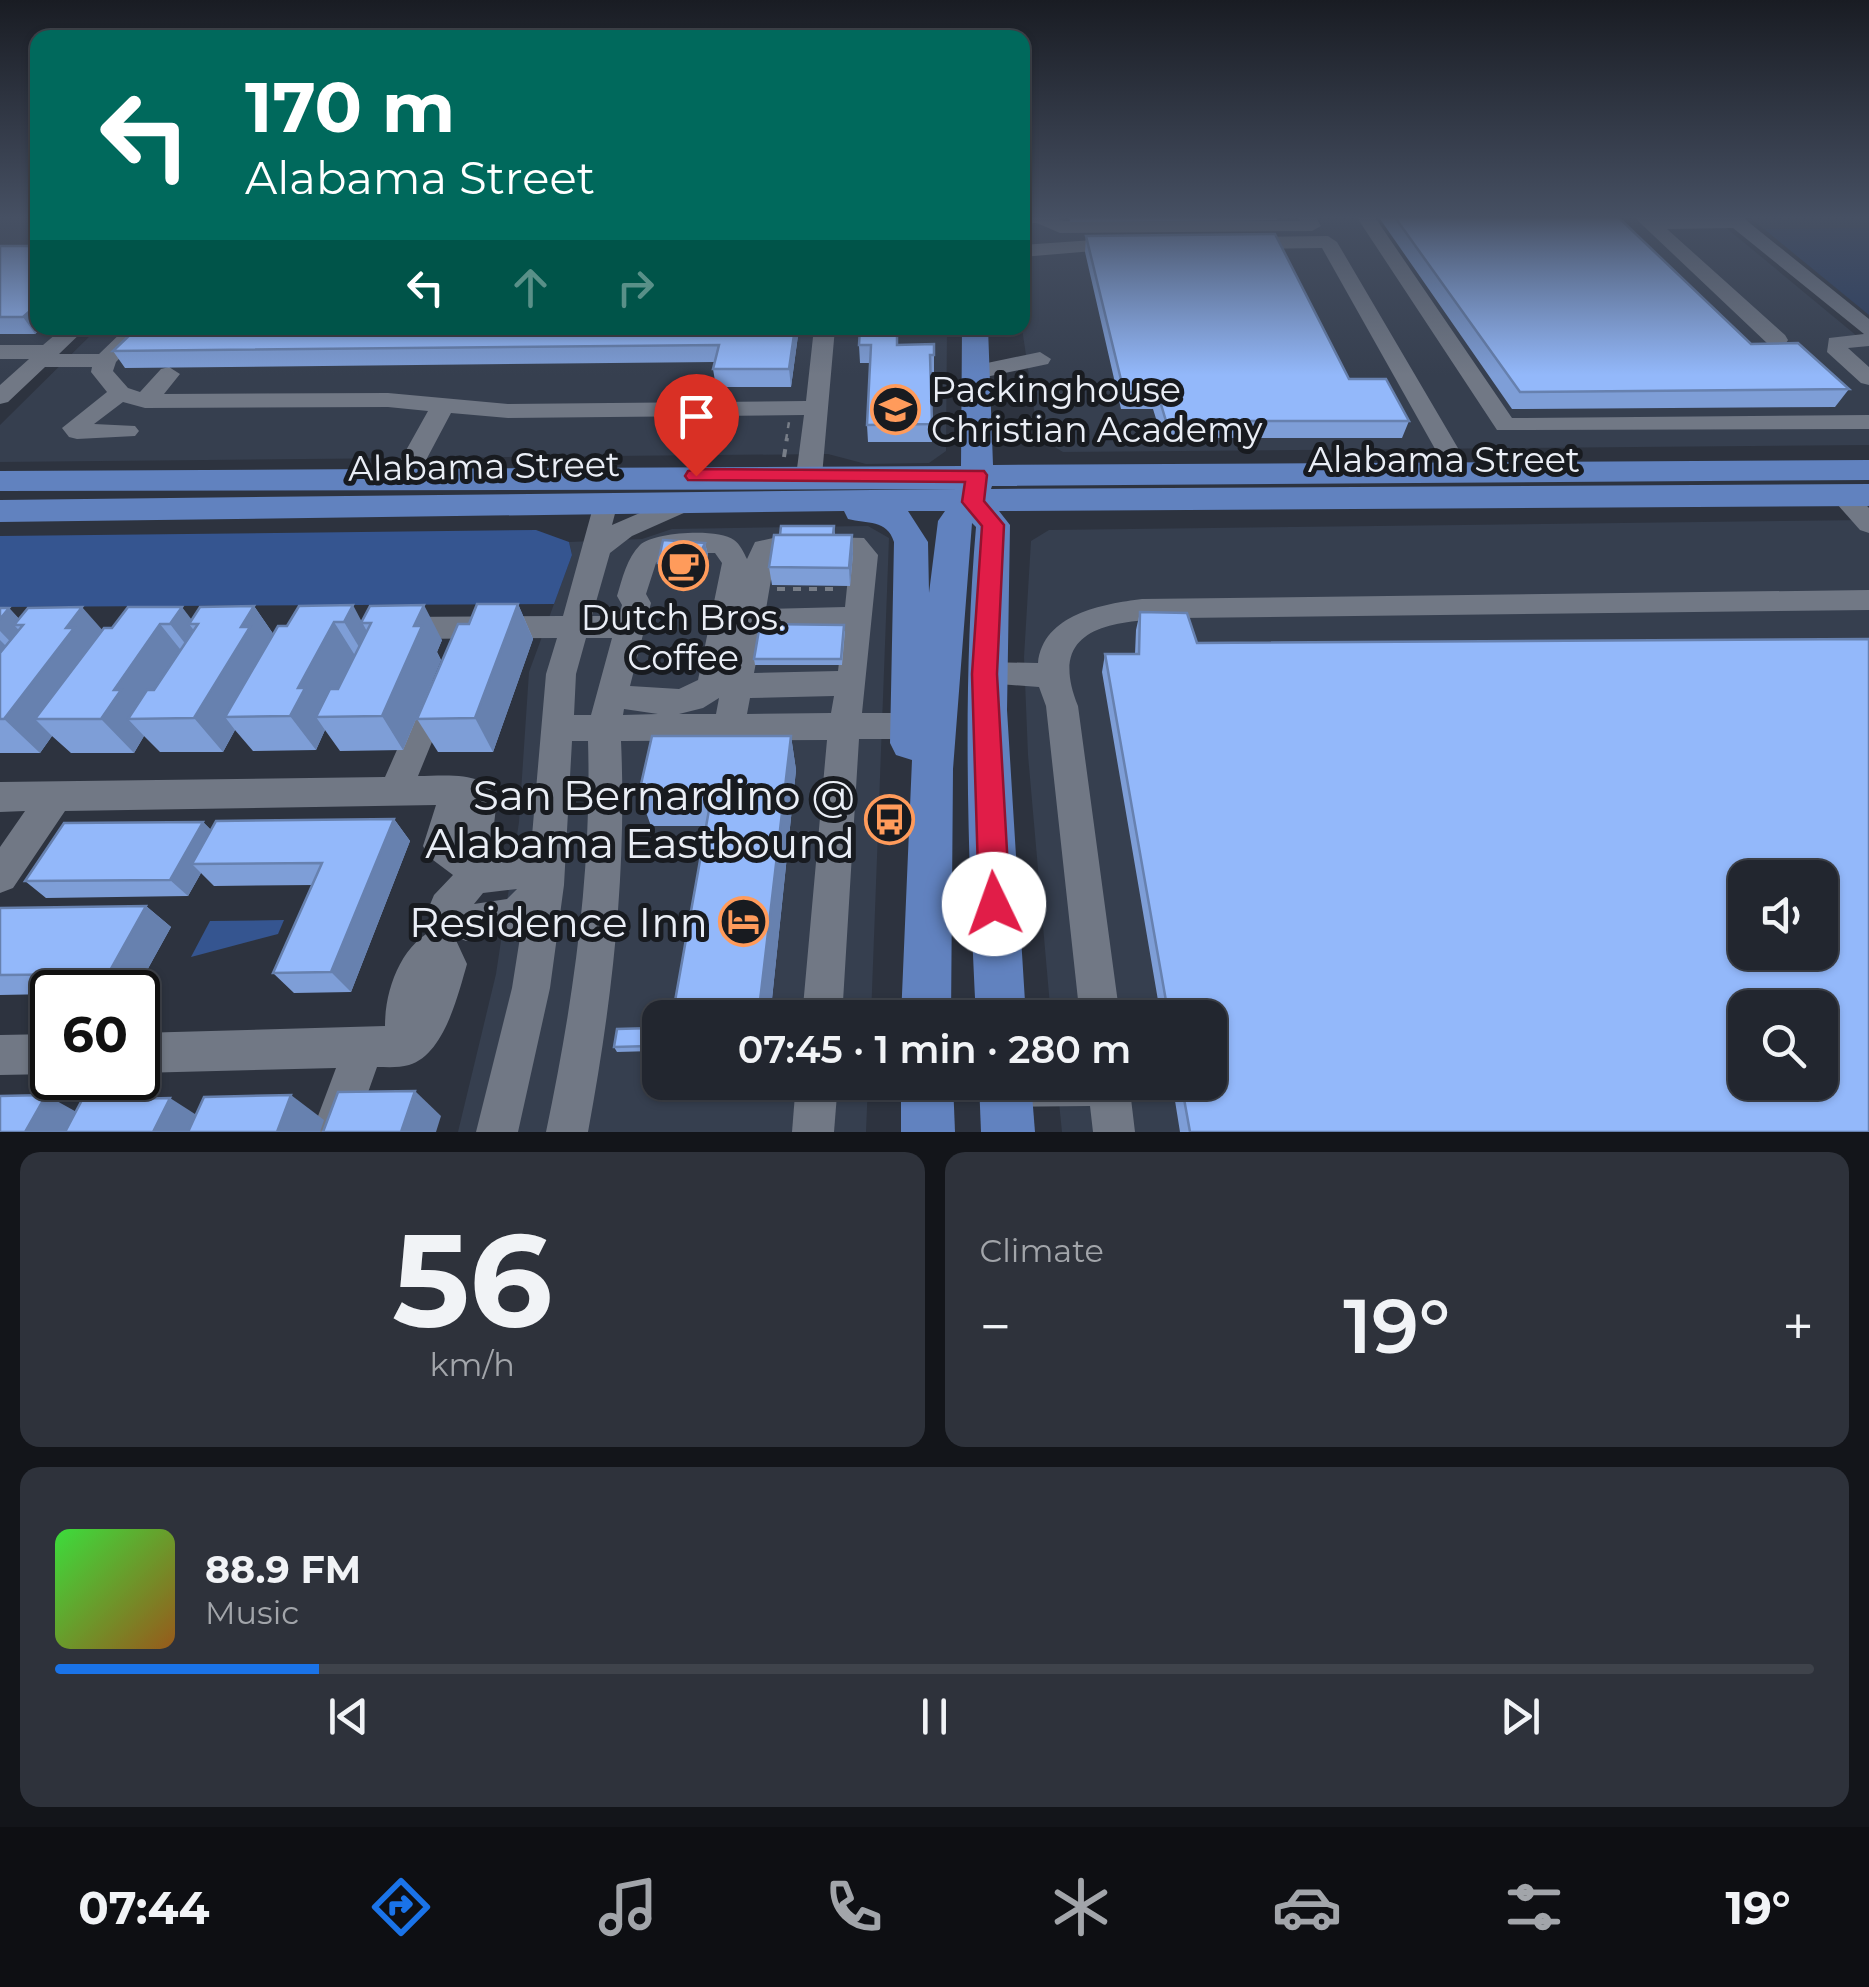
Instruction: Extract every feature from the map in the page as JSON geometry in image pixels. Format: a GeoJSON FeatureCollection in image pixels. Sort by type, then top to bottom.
{"type":"FeatureCollection","features":[{"type":"Feature","properties":{"kind":"main road"},"geometry":{"type":"LineString","coordinates":[[976,349],[975,489],[993,525],[984,674],[1000,1000]]}},
{"type":"Feature","properties":{"kind":"main road","name":"Alabama Street"},"geometry":{"type":"LineString","coordinates":[[0,511],[761,501],[1260,470],[1869,470]]}},
{"type":"Feature","properties":{"kind":"main road","name":"Alabama Street"},"geometry":{"type":"LineString","coordinates":[[0,481],[809,476],[975,489],[1855,495]]}},
{"type":"Feature","properties":{"kind":"main road"},"geometry":{"type":"LineString","coordinates":[[604,506],[611,493],[618,491],[746,486],[809,476]]}},
{"type":"Feature","properties":{"kind":"main road"},"geometry":{"type":"LineString","coordinates":[[926,1000],[924,889],[932,751],[955,521],[975,489]]}},
{"type":"Feature","properties":{"kind":"main road"},"geometry":{"type":"LineString","coordinates":[[761,501],[789,512],[885,513],[902,522],[909,532],[912,844],[924,889]]}},
{"type":"Feature","properties":{"kind":"main road"},"geometry":{"type":"LineString","coordinates":[[927,1100],[928,1132]]}},
{"type":"Feature","properties":{"kind":"street"},"geometry":{"type":"LineString","coordinates":[[1343,269],[1460,472]]}},
{"type":"Feature","properties":{"kind":"street"},"geometry":{"type":"LineString","coordinates":[[1401,269],[1505,424],[1869,422]]}},
{"type":"Feature","properties":{"kind":"street"},"geometry":{"type":"LineString","coordinates":[[1699,269],[1777,340]]}},
{"type":"Feature","properties":{"kind":"street"},"geometry":{"type":"LineString","coordinates":[[1795,269],[1869,329]]}},
{"type":"Feature","properties":{"kind":"street"},"geometry":{"type":"LineString","coordinates":[[0,397],[66,335]]}},
{"type":"Feature","properties":{"kind":"street"},"geometry":{"type":"LineString","coordinates":[[131,335],[104,360],[102,372],[120,393],[145,401],[388,400],[508,411],[816,408]]}},
{"type":"Feature","properties":{"kind":"street"},"geometry":{"type":"LineString","coordinates":[[809,476],[824,335]]}},
{"type":"Feature","properties":{"kind":"street"},"geometry":{"type":"LineString","coordinates":[[1869,340],[1836,343],[1838,352],[1869,378]]}},
{"type":"Feature","properties":{"kind":"street"},"geometry":{"type":"LineString","coordinates":[[0,352],[104,360]]}},
{"type":"Feature","properties":{"kind":"street"},"geometry":{"type":"LineString","coordinates":[[145,401],[170,374]]}},
{"type":"Feature","properties":{"kind":"street"},"geometry":{"type":"LineString","coordinates":[[120,393],[74,428],[77,432],[127,431]]}},
{"type":"Feature","properties":{"kind":"street"},"geometry":{"type":"LineString","coordinates":[[403,479],[443,405]]}},
{"type":"Feature","properties":{"kind":"street"},"geometry":{"type":"LineString","coordinates":[[1855,495],[1869,524]]}},
{"type":"Feature","properties":{"kind":"street"},"geometry":{"type":"LineString","coordinates":[[497,1132],[531,988],[546,885],[561,674],[573,627],[598,548],[645,518],[686,502]]}},
{"type":"Feature","properties":{"kind":"street"},"geometry":{"type":"LineString","coordinates":[[598,548],[594,540],[604,506]]}},
{"type":"Feature","properties":{"kind":"street"},"geometry":{"type":"LineString","coordinates":[[557,728],[608,710],[637,700],[694,700],[707,694],[712,686],[736,563],[732,554],[720,544],[660,544],[642,558],[631,596],[634,615],[608,710],[602,896],[567,1132]]}},
{"type":"Feature","properties":{"kind":"street"},"geometry":{"type":"LineString","coordinates":[[729,728],[763,552],[782,544]]}},
{"type":"Feature","properties":{"kind":"street"},"geometry":{"type":"LineString","coordinates":[[823,1000],[844,727],[852,683],[854,603],[864,551],[854,544],[834,544]]}},
{"type":"Feature","properties":{"kind":"street"},"geometry":{"type":"LineString","coordinates":[[1098,1000],[1062,706],[1051,675],[1056,651],[1074,629],[1122,610],[1869,600]]}},
{"type":"Feature","properties":{"kind":"street"},"geometry":{"type":"LineString","coordinates":[[749,620],[816,625],[854,603]]}},
{"type":"Feature","properties":{"kind":"street"},"geometry":{"type":"LineString","coordinates":[[368,628],[573,627],[634,615]]}},
{"type":"Feature","properties":{"kind":"street"},"geometry":{"type":"LineString","coordinates":[[395,791],[465,628]]}},
{"type":"Feature","properties":{"kind":"street"},"geometry":{"type":"LineString","coordinates":[[984,674],[1051,675]]}},
{"type":"Feature","properties":{"kind":"street"},"geometry":{"type":"LineString","coordinates":[[736,686],[771,676],[810,675],[852,683]]}},
{"type":"Feature","properties":{"kind":"street"},"geometry":{"type":"LineString","coordinates":[[608,710],[729,728],[912,726]]}},
{"type":"Feature","properties":{"kind":"street"},"geometry":{"type":"LineString","coordinates":[[0,797],[467,790],[481,801],[474,840],[457,860],[443,926]]}},
{"type":"Feature","properties":{"kind":"street"},"geometry":{"type":"LineString","coordinates":[[0,876],[56,796]]}},
{"type":"Feature","properties":{"kind":"street"},"geometry":{"type":"LineString","coordinates":[[160,1053],[406,1046],[402,1014],[417,966],[474,878],[522,872],[546,885]]}},
{"type":"Feature","properties":{"kind":"street"},"geometry":{"type":"LineString","coordinates":[[332,1132],[363,1049]]}},
{"type":"Feature","properties":{"kind":"street"},"geometry":{"type":"LineString","coordinates":[[0,1055],[30,1054]]}},
{"type":"Feature","properties":{"kind":"street"},"geometry":{"type":"LineString","coordinates":[[814,1132],[816,1100]]}},
{"type":"Feature","properties":{"kind":"street"},"geometry":{"type":"LineString","coordinates":[[1110,1100],[1114,1132]]}},
{"type":"Feature","properties":{"kind":"path"},"geometry":{"type":"LineString","coordinates":[[763,589],[854,603]]}},
{"type":"Feature","properties":{"kind":"shaded area"},"geometry":{"type":"Polygon","coordinates":[[[0,269],[30,269],[30,335],[55,335],[0,386],[0,269]]]}},
{"type":"Feature","properties":{"kind":"shaded area"},"geometry":{"type":"Polygon","coordinates":[[[1030,269],[1776,269],[1869,346],[1869,445],[1063,452],[1038,437],[1023,335],[1030,335],[1030,269]]]}},
{"type":"Feature","properties":{"kind":"shaded area"},"geometry":{"type":"Polygon","coordinates":[[[1813,269],[1869,269],[1869,315],[1813,269]]]}},
{"type":"Feature","properties":{"kind":"shaded area"},"geometry":{"type":"Polygon","coordinates":[[[91,335],[947,335],[946,451],[929,463],[866,464],[828,454],[0,462],[0,425],[91,335]]]}},
{"type":"Feature","properties":{"kind":"shaded area"},"geometry":{"type":"Polygon","coordinates":[[[1869,520],[1869,1132],[1062,1132],[1059,1100],[1227,1100],[1227,1000],[1050,1000],[1028,755],[1024,657],[1031,541],[1049,530],[1869,520]]]}},
{"type":"Feature","properties":{"kind":"shaded area"},"geometry":{"type":"Polygon","coordinates":[[[868,526],[889,538],[872,1000],[642,1000],[642,1100],[867,1100],[866,1132],[458,1132],[496,974],[519,822],[529,672],[572,555],[569,542],[642,539],[672,529],[868,526]]]}},
{"type":"Feature","properties":{"kind":"shaded area"},"geometry":{"type":"Polygon","coordinates":[[[536,530],[569,542],[572,555],[554,604],[0,607],[0,536],[536,530]]]}},
{"type":"Feature","properties":{"kind":"shaded area"},"geometry":{"type":"Polygon","coordinates":[[[284,920],[278,934],[191,957],[210,921],[284,920]]]}},
{"type":"Feature","properties":{"kind":"building"},"geometry":{"type":"Polygon","coordinates":[[[0,269],[30,269],[30,311],[23,317],[0,317],[0,269]]]}},
{"type":"Feature","properties":{"kind":"building"},"geometry":{"type":"Polygon","coordinates":[[[1094,269],[1293,269],[1349,379],[1386,379],[1409,421],[1166,421],[1157,391],[1124,392],[1094,269]]]}},
{"type":"Feature","properties":{"kind":"building"},"geometry":{"type":"Polygon","coordinates":[[[1432,269],[1672,269],[1751,344],[1798,343],[1849,389],[1520,392],[1432,269]]]}},
{"type":"Feature","properties":{"kind":"building"},"geometry":{"type":"Polygon","coordinates":[[[130,335],[794,335],[789,369],[713,369],[719,345],[113,351],[130,335]]]}},
{"type":"Feature","properties":{"kind":"building"},"geometry":{"type":"Polygon","coordinates":[[[860,335],[897,335],[897,345],[934,344],[934,355],[930,355],[932,424],[867,425],[871,345],[859,345],[860,335]]]}},
{"type":"Feature","properties":{"kind":"building"},"geometry":{"type":"Polygon","coordinates":[[[781,526],[834,526],[833,535],[780,535],[781,526]]]}},
{"type":"Feature","properties":{"kind":"building"},"geometry":{"type":"Polygon","coordinates":[[[774,535],[852,535],[849,568],[769,567],[774,535]]]}},
{"type":"Feature","properties":{"kind":"building"},"geometry":{"type":"Polygon","coordinates":[[[663,540],[705,543],[699,556],[686,556],[684,563],[658,563],[663,540]]]}},
{"type":"Feature","properties":{"kind":"building"},"geometry":{"type":"Polygon","coordinates":[[[477,604],[518,604],[475,718],[417,719],[458,624],[469,624],[477,604]]]}},
{"type":"Feature","properties":{"kind":"building"},"geometry":{"type":"Polygon","coordinates":[[[353,605],[344,622],[334,622],[298,688],[305,688],[290,716],[225,717],[278,626],[287,626],[299,606],[353,605]]]}},
{"type":"Feature","properties":{"kind":"building"},"geometry":{"type":"Polygon","coordinates":[[[424,605],[414,626],[422,626],[382,716],[316,717],[330,689],[338,689],[371,623],[361,623],[370,606],[424,605]]]}},
{"type":"Feature","properties":{"kind":"building"},"geometry":{"type":"Polygon","coordinates":[[[254,606],[241,627],[250,627],[194,718],[128,719],[147,690],[154,690],[198,624],[189,624],[200,607],[254,606]]]}},
{"type":"Feature","properties":{"kind":"building"},"geometry":{"type":"Polygon","coordinates":[[[82,607],[66,628],[74,628],[4,719],[0,719],[0,653],[23,625],[14,625],[28,608],[82,607]]]}},
{"type":"Feature","properties":{"kind":"building"},"geometry":{"type":"Polygon","coordinates":[[[128,607],[182,607],[170,624],[160,624],[114,690],[121,690],[101,719],[35,719],[104,628],[112,628],[128,607]]]}},
{"type":"Feature","properties":{"kind":"building"},"geometry":{"type":"Polygon","coordinates":[[[1140,612],[1187,613],[1197,643],[1869,639],[1869,1132],[1190,1132],[1184,1100],[1227,1100],[1227,1000],[1166,1000],[1105,654],[1139,654],[1140,612]]]}},
{"type":"Feature","properties":{"kind":"building"},"geometry":{"type":"Polygon","coordinates":[[[760,624],[844,625],[841,659],[754,659],[760,624]]]}},
{"type":"Feature","properties":{"kind":"building","name":"Residence Inn"},"geometry":{"type":"Polygon","coordinates":[[[652,736],[791,736],[760,1000],[675,1000],[712,793],[639,793],[652,736]]]}},
{"type":"Feature","properties":{"kind":"building"},"geometry":{"type":"Polygon","coordinates":[[[394,819],[331,972],[273,973],[322,863],[192,864],[216,821],[394,819]]]}},
{"type":"Feature","properties":{"kind":"building"},"geometry":{"type":"Polygon","coordinates":[[[203,822],[170,880],[25,881],[64,823],[203,822]]]}},
{"type":"Feature","properties":{"kind":"building"},"geometry":{"type":"Polygon","coordinates":[[[146,906],[110,970],[30,970],[30,975],[0,975],[0,908],[146,906]]]}},
{"type":"Feature","properties":{"kind":"building"},"geometry":{"type":"Polygon","coordinates":[[[642,1028],[642,1046],[614,1047],[617,1029],[642,1028]]]}},
{"type":"Feature","properties":{"kind":"building"},"geometry":{"type":"Polygon","coordinates":[[[415,1091],[401,1132],[323,1132],[338,1092],[415,1091]]]}},
{"type":"Feature","properties":{"kind":"building"},"geometry":{"type":"Polygon","coordinates":[[[30,1095],[30,1100],[43,1100],[25,1132],[0,1132],[0,1096],[30,1095]]]}},
{"type":"Feature","properties":{"kind":"building"},"geometry":{"type":"Polygon","coordinates":[[[291,1095],[277,1132],[188,1132],[204,1097],[291,1095]]]}},
{"type":"Feature","properties":{"kind":"building"},"geometry":{"type":"Polygon","coordinates":[[[170,1098],[153,1132],[65,1132],[82,1100],[170,1098]]]}},
{"type":"Feature","properties":{"kind":"place","name":"Packinghouse Christian Academy"},"geometry":{"type":"Point","coordinates":[896,409]}},
{"type":"Feature","properties":{"kind":"place","name":"Dutch Bros. Coffee"},"geometry":{"type":"Point","coordinates":[683,565]}},
{"type":"Feature","properties":{"kind":"place","name":"San Bernardino @ Alabama Eastbound"},"geometry":{"type":"Point","coordinates":[890,819]}},
{"type":"Feature","properties":{"kind":"place","name":"Residence Inn"},"geometry":{"type":"Point","coordinates":[743,922]}},
{"type":"Feature","properties":{"kind":"route"},"geometry":{"type":"LineString","coordinates":[[696,476],[977,475],[973,502],[993,525],[984,674],[994,904]]}}]}
